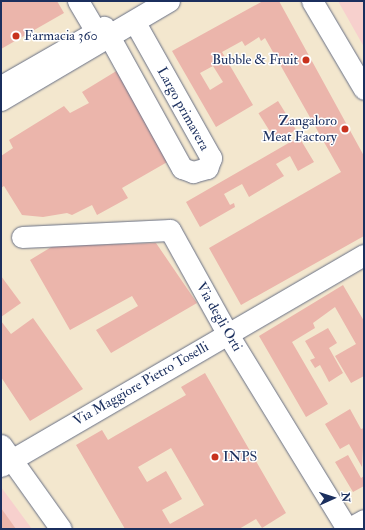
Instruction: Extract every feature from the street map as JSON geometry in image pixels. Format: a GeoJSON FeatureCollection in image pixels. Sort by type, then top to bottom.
{"type":"FeatureCollection","features":[{"type":"Feature","properties":{"kind":"street"},"geometry":{"type":"LineString","coordinates":[[78,1],[102,36]]}},
{"type":"Feature","properties":{"kind":"street"},"geometry":{"type":"LineString","coordinates":[[1,100],[102,36],[149,1]]}},
{"type":"Feature","properties":{"kind":"street"},"geometry":{"type":"LineString","coordinates":[[1,86],[134,21],[169,1]]}},
{"type":"Feature","properties":{"kind":"street"},"geometry":{"type":"LineString","coordinates":[[312,1],[364,89]]}},
{"type":"Feature","properties":{"kind":"street","name":"Largo primavera"},"geometry":{"type":"LineString","coordinates":[[102,36],[182,168],[193,172],[207,168],[211,158],[134,21]]}},
{"type":"Feature","properties":{"kind":"street","name":"Via degli Orti"},"geometry":{"type":"LineString","coordinates":[[22,237],[170,230],[228,333],[347,529]]}},
{"type":"Feature","properties":{"kind":"street","name":"Via Maggiore Pietro Toselli"},"geometry":{"type":"LineString","coordinates":[[4,457],[228,333],[364,255]]}},
{"type":"Feature","properties":{"kind":"street"},"geometry":{"type":"LineString","coordinates":[[4,457],[61,529]]}},
{"type":"Feature","properties":{"kind":"street"},"geometry":{"type":"LineString","coordinates":[[347,529],[364,520]]}},
{"type":"Feature","properties":{"kind":"shaded area"},"geometry":{"type":"Polygon","coordinates":[[[338,1],[364,1],[364,47],[338,1]]]}},
{"type":"Feature","properties":{"kind":"shaded area"},"geometry":{"type":"Polygon","coordinates":[[[1,487],[32,529],[1,529],[1,487]]]}},
{"type":"Feature","properties":{"kind":"building"},"geometry":{"type":"Polygon","coordinates":[[[1,1],[57,1],[64,13],[1,49],[1,1]]]}},
{"type":"Feature","properties":{"kind":"building"},"geometry":{"type":"Polygon","coordinates":[[[263,1],[279,1],[364,156],[364,236],[241,305],[209,248],[341,172],[265,38],[261,41],[259,37],[245,46],[242,41],[222,52],[253,105],[216,127],[172,51],[263,1]],[[213,66],[200,73],[210,90],[223,82],[213,66]]]}},
{"type":"Feature","properties":{"kind":"building"},"geometry":{"type":"Polygon","coordinates":[[[118,70],[169,161],[122,188],[128,198],[97,215],[92,205],[72,215],[67,213],[43,217],[22,215],[4,186],[1,188],[1,156],[13,148],[9,140],[64,106],[70,113],[89,103],[82,92],[118,70]]]}},
{"type":"Feature","properties":{"kind":"building"},"geometry":{"type":"Polygon","coordinates":[[[278,101],[296,130],[277,142],[258,113],[278,101]]]}},
{"type":"Feature","properties":{"kind":"building"},"geometry":{"type":"Polygon","coordinates":[[[299,137],[314,162],[298,171],[290,156],[276,164],[284,176],[249,197],[242,184],[224,194],[230,205],[234,203],[235,207],[200,227],[186,202],[299,137]]]}},
{"type":"Feature","properties":{"kind":"building"},"geometry":{"type":"Polygon","coordinates":[[[156,243],[197,303],[111,353],[96,330],[138,306],[132,296],[70,330],[30,260],[53,246],[156,243]]]}},
{"type":"Feature","properties":{"kind":"building"},"geometry":{"type":"Polygon","coordinates":[[[1,276],[21,303],[1,317],[1,276]]]}},
{"type":"Feature","properties":{"kind":"building"},"geometry":{"type":"Polygon","coordinates":[[[343,285],[364,321],[364,376],[351,383],[335,356],[356,344],[335,307],[313,323],[315,328],[292,342],[328,404],[306,417],[259,336],[343,285]]]}},
{"type":"Feature","properties":{"kind":"building"},"geometry":{"type":"Polygon","coordinates":[[[33,318],[83,389],[30,421],[1,377],[1,321],[11,334],[33,318]]]}},
{"type":"Feature","properties":{"kind":"building"},"geometry":{"type":"Polygon","coordinates":[[[328,328],[337,343],[329,348],[343,373],[329,382],[320,365],[315,368],[310,360],[315,358],[305,341],[328,328]]]}},
{"type":"Feature","properties":{"kind":"building","name":"INPS"},"geometry":{"type":"Polygon","coordinates":[[[205,373],[286,513],[262,528],[256,519],[239,529],[125,529],[76,445],[102,430],[108,440],[186,395],[181,387],[205,373]],[[171,448],[138,467],[147,482],[166,471],[182,499],[162,510],[170,524],[204,505],[171,448]]]}},
{"type":"Feature","properties":{"kind":"building"},"geometry":{"type":"Polygon","coordinates":[[[350,409],[361,429],[364,428],[362,467],[349,444],[340,449],[325,424],[350,409]]]}},
{"type":"Feature","properties":{"kind":"building"},"geometry":{"type":"Polygon","coordinates":[[[348,455],[361,478],[364,476],[364,486],[353,492],[335,462],[348,455]]]}},
{"type":"Feature","properties":{"kind":"building"},"geometry":{"type":"Polygon","coordinates":[[[1,508],[16,529],[1,529],[1,508]]]}},
{"type":"Feature","properties":{"kind":"place","name":"Farmacia 360"},"geometry":{"type":"Point","coordinates":[16,36]}},
{"type":"Feature","properties":{"kind":"place","name":"Bubble & Fruit"},"geometry":{"type":"Point","coordinates":[306,60]}},
{"type":"Feature","properties":{"kind":"place","name":"Zangaloro Meat Factory"},"geometry":{"type":"Point","coordinates":[345,129]}},
{"type":"Feature","properties":{"kind":"place","name":"INPS"},"geometry":{"type":"Point","coordinates":[215,457]}}]}
